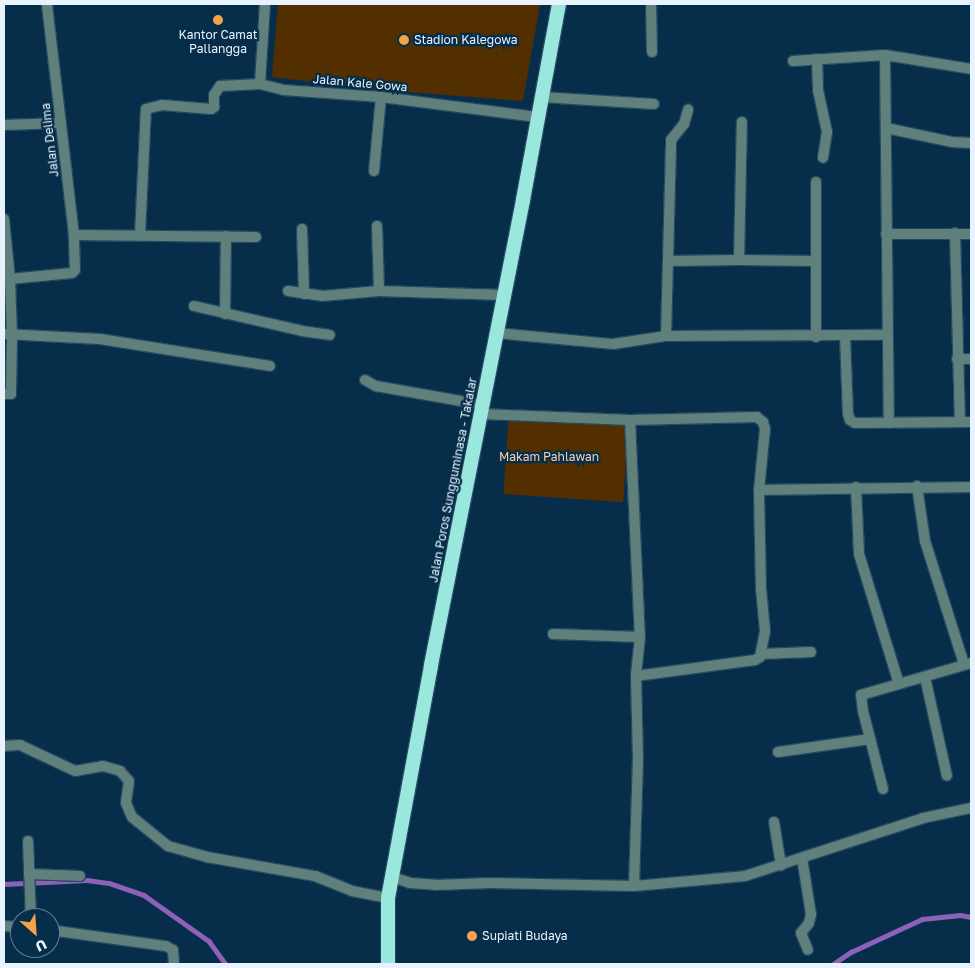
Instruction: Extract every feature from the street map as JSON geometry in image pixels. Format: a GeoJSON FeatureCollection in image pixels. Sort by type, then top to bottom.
{"type":"FeatureCollection","features":[{"type":"Feature","properties":{"kind":"highway","name":"Jalan Poros Sungguminasa - Takalar"},"geometry":{"type":"LineString","coordinates":[[388,964],[388,898],[435,646],[483,410],[559,4]]}},
{"type":"Feature","properties":{"kind":"street","name":"Jalan Delima"},"geometry":{"type":"LineString","coordinates":[[10,278],[74,272],[74,235],[47,4]]}},
{"type":"Feature","properties":{"kind":"street"},"geometry":{"type":"LineString","coordinates":[[260,84],[265,4]]}},
{"type":"Feature","properties":{"kind":"street"},"geometry":{"type":"LineString","coordinates":[[651,4],[652,52]]}},
{"type":"Feature","properties":{"kind":"street"},"geometry":{"type":"LineString","coordinates":[[885,55],[889,423]]}},
{"type":"Feature","properties":{"kind":"street"},"geometry":{"type":"LineString","coordinates":[[793,61],[885,55],[971,69]]}},
{"type":"Feature","properties":{"kind":"street"},"geometry":{"type":"LineString","coordinates":[[817,59],[818,90],[827,132],[823,158]]}},
{"type":"Feature","properties":{"kind":"street","name":"Jalan Kale Gowa"},"geometry":{"type":"LineString","coordinates":[[140,235],[146,109],[162,105],[211,110],[214,107],[214,95],[220,86],[260,84],[284,90],[381,97],[537,117]]}},
{"type":"Feature","properties":{"kind":"street"},"geometry":{"type":"LineString","coordinates":[[374,171],[381,97]]}},
{"type":"Feature","properties":{"kind":"street"},"geometry":{"type":"LineString","coordinates":[[541,97],[654,104]]}},
{"type":"Feature","properties":{"kind":"street"},"geometry":{"type":"LineString","coordinates":[[666,336],[671,140],[684,124],[688,110]]}},
{"type":"Feature","properties":{"kind":"street"},"geometry":{"type":"LineString","coordinates":[[739,260],[742,122]]}},
{"type":"Feature","properties":{"kind":"street"},"geometry":{"type":"LineString","coordinates":[[4,125],[60,123]]}},
{"type":"Feature","properties":{"kind":"street"},"geometry":{"type":"LineString","coordinates":[[886,128],[952,142],[971,143]]}},
{"type":"Feature","properties":{"kind":"street"},"geometry":{"type":"LineString","coordinates":[[816,182],[816,337]]}},
{"type":"Feature","properties":{"kind":"street"},"geometry":{"type":"LineString","coordinates":[[4,219],[10,278],[8,334],[12,394],[4,394]]}},
{"type":"Feature","properties":{"kind":"street"},"geometry":{"type":"LineString","coordinates":[[377,226],[379,291]]}},
{"type":"Feature","properties":{"kind":"street"},"geometry":{"type":"LineString","coordinates":[[302,229],[304,294]]}},
{"type":"Feature","properties":{"kind":"street"},"geometry":{"type":"LineString","coordinates":[[955,233],[960,421]]}},
{"type":"Feature","properties":{"kind":"street"},"geometry":{"type":"LineString","coordinates":[[886,234],[971,234]]}},
{"type":"Feature","properties":{"kind":"street"},"geometry":{"type":"LineString","coordinates":[[74,235],[256,237]]}},
{"type":"Feature","properties":{"kind":"street"},"geometry":{"type":"LineString","coordinates":[[225,314],[226,236]]}},
{"type":"Feature","properties":{"kind":"street"},"geometry":{"type":"LineString","coordinates":[[668,261],[815,261]]}},
{"type":"Feature","properties":{"kind":"street"},"geometry":{"type":"LineString","coordinates":[[288,291],[334,296],[379,291],[504,295]]}},
{"type":"Feature","properties":{"kind":"street"},"geometry":{"type":"LineString","coordinates":[[194,306],[302,331],[330,335]]}},
{"type":"Feature","properties":{"kind":"street"},"geometry":{"type":"LineString","coordinates":[[496,333],[613,344],[666,336],[816,337],[888,335]]}},
{"type":"Feature","properties":{"kind":"street"},"geometry":{"type":"LineString","coordinates":[[8,334],[100,339],[270,366]]}},
{"type":"Feature","properties":{"kind":"street"},"geometry":{"type":"LineString","coordinates":[[845,336],[848,414],[850,420],[855,423],[971,422]]}},
{"type":"Feature","properties":{"kind":"street"},"geometry":{"type":"LineString","coordinates":[[957,359],[971,359]]}},
{"type":"Feature","properties":{"kind":"street"},"geometry":{"type":"LineString","coordinates":[[365,380],[376,386],[483,410],[630,420],[761,418],[765,429],[759,490],[761,580],[765,631],[761,654],[755,660],[636,676]]}},
{"type":"Feature","properties":{"kind":"street"},"geometry":{"type":"LineString","coordinates":[[630,420],[640,637],[636,676],[638,759],[634,886]]}},
{"type":"Feature","properties":{"kind":"street"},"geometry":{"type":"LineString","coordinates":[[759,490],[917,486],[971,487]]}},
{"type":"Feature","properties":{"kind":"street"},"geometry":{"type":"LineString","coordinates":[[883,789],[862,711],[861,695],[967,663],[924,541],[917,486]]}},
{"type":"Feature","properties":{"kind":"street"},"geometry":{"type":"LineString","coordinates":[[856,487],[859,554],[899,684]]}},
{"type":"Feature","properties":{"kind":"street"},"geometry":{"type":"LineString","coordinates":[[552,634],[640,637]]}},
{"type":"Feature","properties":{"kind":"street"},"geometry":{"type":"LineString","coordinates":[[761,654],[811,652]]}},
{"type":"Feature","properties":{"kind":"street"},"geometry":{"type":"LineString","coordinates":[[924,677],[947,776]]}},
{"type":"Feature","properties":{"kind":"street"},"geometry":{"type":"LineString","coordinates":[[778,752],[870,739]]}},
{"type":"Feature","properties":{"kind":"street"},"geometry":{"type":"LineString","coordinates":[[4,746],[20,746],[76,771],[104,766],[120,771],[129,781],[126,803],[132,817],[168,846],[207,857],[315,876],[352,891],[388,898]]}},
{"type":"Feature","properties":{"kind":"street"},"geometry":{"type":"LineString","coordinates":[[392,878],[410,883],[436,885],[490,883],[634,886],[745,876],[923,818],[971,808]]}},
{"type":"Feature","properties":{"kind":"street"},"geometry":{"type":"LineString","coordinates":[[774,822],[781,865]]}},
{"type":"Feature","properties":{"kind":"street"},"geometry":{"type":"LineString","coordinates":[[28,841],[31,908]]}},
{"type":"Feature","properties":{"kind":"street"},"geometry":{"type":"LineString","coordinates":[[802,858],[811,914],[809,923],[801,933],[808,950]]}},
{"type":"Feature","properties":{"kind":"street"},"geometry":{"type":"LineString","coordinates":[[30,875],[80,876]]}},
{"type":"Feature","properties":{"kind":"street"},"geometry":{"type":"LineString","coordinates":[[60,931],[166,946],[174,950],[174,964]]}},
{"type":"Feature","properties":{"kind":"green space","name":"Stadion Kalegowa"},"geometry":{"type":"Polygon","coordinates":[[[278,4],[540,4],[523,101],[370,89],[272,77],[278,4]]]}},
{"type":"Feature","properties":{"kind":"green space","name":"Makam Pahlawan"},"geometry":{"type":"Polygon","coordinates":[[[509,414],[629,422],[623,502],[503,494],[509,414]]]}},
{"type":"Feature","properties":{"kind":"waterway"},"geometry":{"type":"LineString","coordinates":[[4,884],[87,880],[109,883],[144,895],[209,941],[226,964]]}},
{"type":"Feature","properties":{"kind":"waterway"},"geometry":{"type":"LineString","coordinates":[[833,964],[851,952],[922,919],[960,915],[971,917]]}},
{"type":"Feature","properties":{"kind":"place","name":"Kantor Camat Pallangga"},"geometry":{"type":"Point","coordinates":[218,20]}},
{"type":"Feature","properties":{"kind":"place","name":"Stadion Kalegowa"},"geometry":{"type":"Point","coordinates":[404,40]}},
{"type":"Feature","properties":{"kind":"place","name":"Supiati Budaya"},"geometry":{"type":"Point","coordinates":[472,936]}}]}
